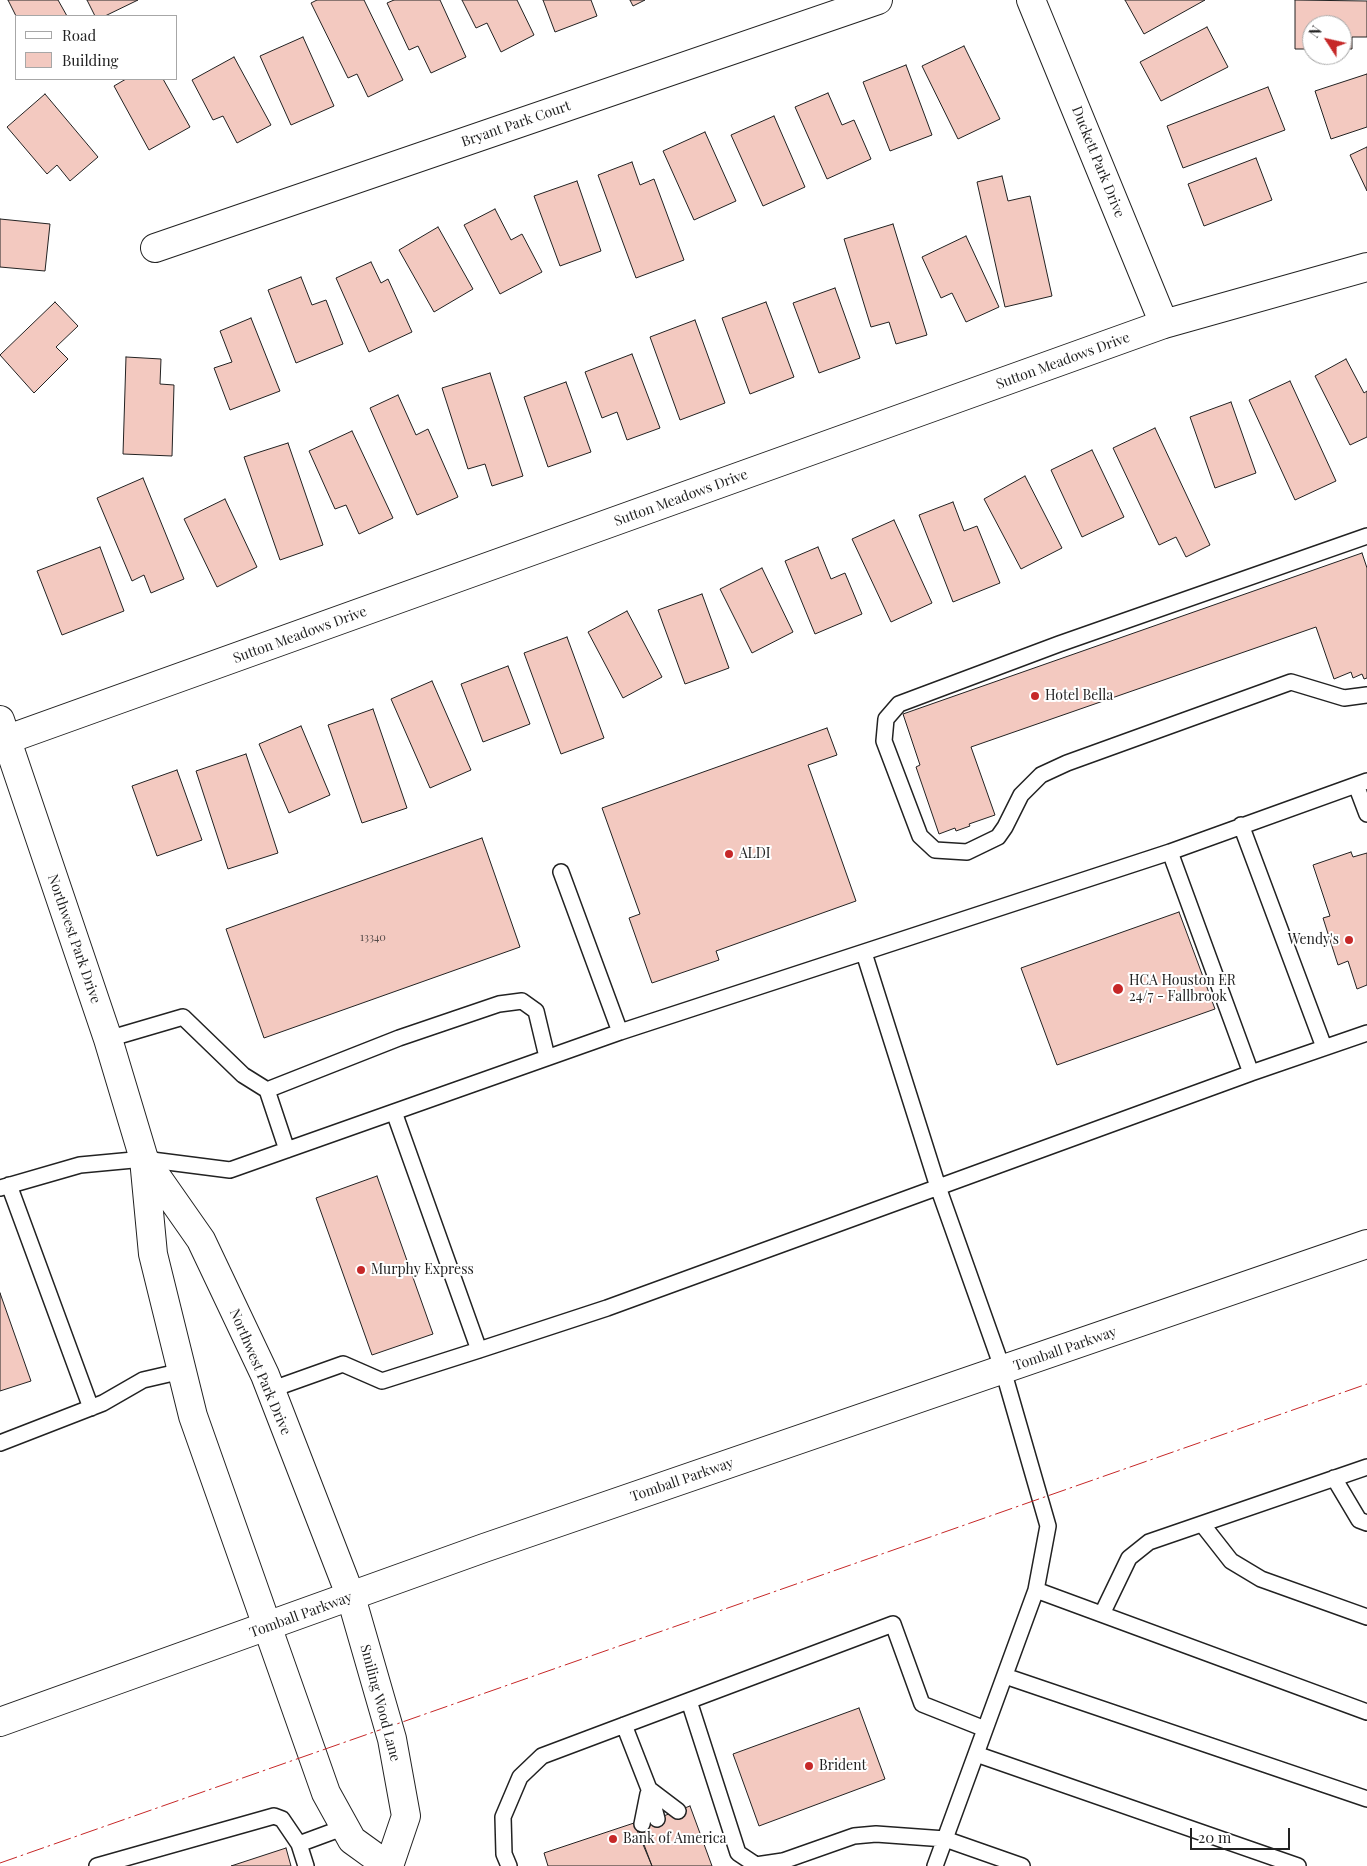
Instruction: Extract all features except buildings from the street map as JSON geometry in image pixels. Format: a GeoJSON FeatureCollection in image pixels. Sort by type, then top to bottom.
{"type":"FeatureCollection","features":[{"type":"Feature","properties":{"kind":"street","name":"Bryant Park Court"},"geometry":{"type":"LineString","coordinates":[[155,248],[878,0]]}},
{"type":"Feature","properties":{"kind":"street","name":"Duckett Park Drive"},"geometry":{"type":"LineString","coordinates":[[1032,0],[1164,324]]}},
{"type":"Feature","properties":{"kind":"street","name":"Sutton Meadows Drive"},"geometry":{"type":"LineString","coordinates":[[2,734],[1164,324],[1367,267]]}},
{"type":"Feature","properties":{"kind":"street","name":"Northwest Park Drive"},"geometry":{"type":"LineString","coordinates":[[2,734],[108,1039],[144,1159],[153,1254],[193,1416],[266,1627]]}},
{"type":"Feature","properties":{"kind":"street","name":"Northwest Park Drive"},"geometry":{"type":"LineString","coordinates":[[144,1159],[201,1240],[270,1390],[350,1598]]}},
{"type":"Feature","properties":{"kind":"street","name":"Tomball Parkway"},"geometry":{"type":"LineString","coordinates":[[0,1722],[350,1598],[484,1548],[1367,1244]]}},
{"type":"Feature","properties":{"kind":"street","name":"Smiling Wood Lane"},"geometry":{"type":"LineString","coordinates":[[266,1627],[326,1793],[352,1840],[388,1866],[406,1816],[392,1739],[350,1598]]}},
{"type":"Feature","properties":{"kind":"lane"},"geometry":{"type":"LineString","coordinates":[[1367,536],[1059,644],[899,704],[886,718],[884,741],[920,836],[935,850],[967,852],[998,836],[1005,827],[1021,795],[1041,775],[1067,764],[1291,682],[1344,698],[1367,695]]}},
{"type":"Feature","properties":{"kind":"lane"},"geometry":{"type":"LineString","coordinates":[[91,1408],[4,1186],[80,1165],[144,1159],[230,1170],[620,1032],[1170,852],[1362,783],[1367,814]]}},
{"type":"Feature","properties":{"kind":"lane"},"geometry":{"type":"LineString","coordinates":[[1241,825],[1324,1048]]}},
{"type":"Feature","properties":{"kind":"lane"},"geometry":{"type":"LineString","coordinates":[[1170,852],[1251,1073]]}},
{"type":"Feature","properties":{"kind":"lane"},"geometry":{"type":"LineString","coordinates":[[561,872],[620,1032]]}},
{"type":"Feature","properties":{"kind":"lane"},"geometry":{"type":"LineString","coordinates":[[864,952],[938,1187],[1003,1370],[1048,1526],[1036,1590],[935,1866]]}},
{"type":"Feature","properties":{"kind":"lane"},"geometry":{"type":"LineString","coordinates":[[267,1090],[399,1038],[499,1004],[522,1001],[536,1011],[547,1057]]}},
{"type":"Feature","properties":{"kind":"lane"},"geometry":{"type":"LineString","coordinates":[[108,1039],[183,1018],[243,1075],[267,1090],[287,1150]]}},
{"type":"Feature","properties":{"kind":"lane"},"geometry":{"type":"LineString","coordinates":[[270,1390],[343,1364],[382,1381],[479,1350],[594,1312],[1251,1073],[1367,1033]]}},
{"type":"Feature","properties":{"kind":"lane"},"geometry":{"type":"LineString","coordinates":[[394,1112],[479,1350]]}},
{"type":"Feature","properties":{"kind":"lane"},"geometry":{"type":"LineString","coordinates":[[0,1443],[103,1403],[143,1380],[182,1370]]}},
{"type":"Feature","properties":{"kind":"lane"},"geometry":{"type":"LineString","coordinates":[[1102,1614],[1129,1558],[1150,1542],[1367,1467]]}},
{"type":"Feature","properties":{"kind":"lane"},"geometry":{"type":"LineString","coordinates":[[1334,1478],[1359,1520],[1367,1523]]}},
{"type":"Feature","properties":{"kind":"lane"},"geometry":{"type":"LineString","coordinates":[[1202,1524],[1231,1561],[1261,1579],[1367,1617]]}},
{"type":"Feature","properties":{"kind":"lane"},"geometry":{"type":"LineString","coordinates":[[1036,1590],[1367,1712]]}},
{"type":"Feature","properties":{"kind":"lane"},"geometry":{"type":"LineString","coordinates":[[509,1866],[504,1854],[503,1817],[520,1776],[542,1756],[893,1624],[922,1704],[986,1729]]}},
{"type":"Feature","properties":{"kind":"lane"},"geometry":{"type":"LineString","coordinates":[[1005,1676],[1367,1799]]}},
{"type":"Feature","properties":{"kind":"lane"},"geometry":{"type":"LineString","coordinates":[[689,1701],[738,1853],[756,1865],[783,1861],[854,1836],[876,1834],[945,1839],[1022,1866]]}},
{"type":"Feature","properties":{"kind":"lane"},"geometry":{"type":"LineString","coordinates":[[624,1725],[649,1789],[658,1819]]}},
{"type":"Feature","properties":{"kind":"lane"},"geometry":{"type":"LineString","coordinates":[[976,1754],[1298,1866]]}},
{"type":"Feature","properties":{"kind":"lane"},"geometry":{"type":"LineString","coordinates":[[649,1789],[678,1811]]}},
{"type":"Feature","properties":{"kind":"lane"},"geometry":{"type":"LineString","coordinates":[[642,1824],[649,1789]]}},
{"type":"Feature","properties":{"kind":"lane"},"geometry":{"type":"LineString","coordinates":[[97,1866],[274,1816],[282,1819],[299,1844],[306,1866]]}},
{"type":"Feature","properties":{"kind":"lane"},"geometry":{"type":"LineString","coordinates":[[299,1844],[345,1827]]}},
{"type":"Feature","properties":{"kind":"power"},"geometry":{"type":"LineString","coordinates":[[0,1863],[1367,1384]]}},
{"type":"Feature","properties":{"kind":"place","name":"Hotel Bella"},"geometry":{"type":"Point","coordinates":[1035,696]}},
{"type":"Feature","properties":{"kind":"place","name":"ALDI"},"geometry":{"type":"Point","coordinates":[729,854]}},
{"type":"Feature","properties":{"kind":"place","name":"Wendy's"},"geometry":{"type":"Point","coordinates":[1349,940]}},
{"type":"Feature","properties":{"kind":"place","name":"HCA Houston ER 24/7 - Fallbrook"},"geometry":{"type":"Point","coordinates":[1118,989]}},
{"type":"Feature","properties":{"kind":"place","name":"Murphy Express"},"geometry":{"type":"Point","coordinates":[361,1270]}},
{"type":"Feature","properties":{"kind":"place","name":"Brident"},"geometry":{"type":"Point","coordinates":[809,1766]}},
{"type":"Feature","properties":{"kind":"place","name":"Bank of America"},"geometry":{"type":"Point","coordinates":[613,1839]}}]}
